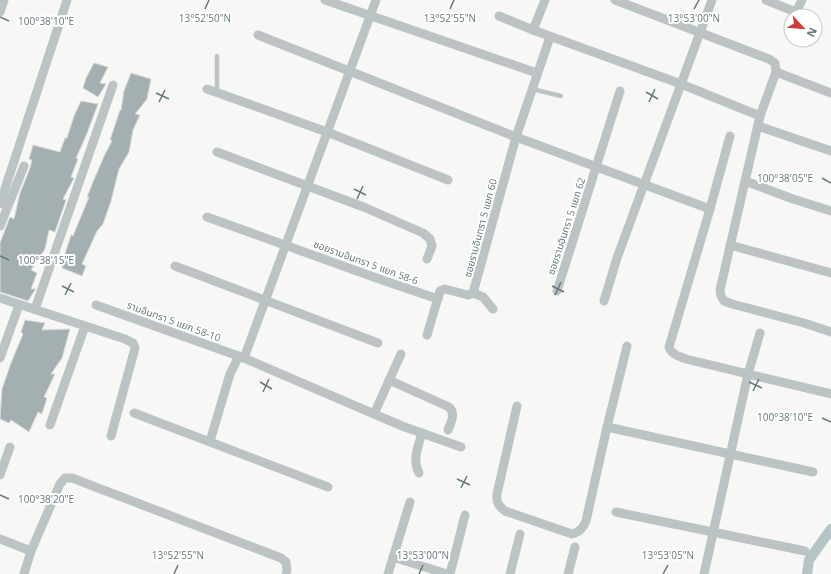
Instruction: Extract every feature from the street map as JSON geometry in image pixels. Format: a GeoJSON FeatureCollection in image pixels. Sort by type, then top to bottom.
{"type":"FeatureCollection","features":[{"type":"Feature","properties":{"kind":"street"},"geometry":{"type":"LineString","coordinates":[[0,12],[4,0]]}},
{"type":"Feature","properties":{"kind":"street"},"geometry":{"type":"LineString","coordinates":[[0,204],[67,0]]}},
{"type":"Feature","properties":{"kind":"street"},"geometry":{"type":"LineString","coordinates":[[325,0],[537,73]]}},
{"type":"Feature","properties":{"kind":"street"},"geometry":{"type":"LineString","coordinates":[[210,441],[230,374],[242,357],[266,300],[306,187],[351,71],[376,0]]}},
{"type":"Feature","properties":{"kind":"street"},"geometry":{"type":"LineString","coordinates":[[533,30],[545,0]]}},
{"type":"Feature","properties":{"kind":"street"},"geometry":{"type":"LineString","coordinates":[[615,0],[700,32],[768,59],[774,63],[776,72],[760,116],[720,290],[721,296],[724,301],[732,304],[804,323],[831,332]]}},
{"type":"Feature","properties":{"kind":"street"},"geometry":{"type":"LineString","coordinates":[[604,301],[615,265],[712,0]]}},
{"type":"Feature","properties":{"kind":"street"},"geometry":{"type":"LineString","coordinates":[[766,0],[796,12],[802,0]]}},
{"type":"Feature","properties":{"kind":"street"},"geometry":{"type":"LineString","coordinates":[[499,16],[550,37],[681,84],[760,116]]}},
{"type":"Feature","properties":{"kind":"street"},"geometry":{"type":"LineString","coordinates":[[258,34],[516,138],[710,209]]}},
{"type":"Feature","properties":{"kind":"street","name":"ซอยรามอินทรา 5 แยก 60"},"geometry":{"type":"LineString","coordinates":[[438,299],[440,291],[445,289],[468,295],[473,293],[516,138],[550,37]]}},
{"type":"Feature","properties":{"kind":"street"},"geometry":{"type":"LineString","coordinates":[[776,72],[831,93]]}},
{"type":"Feature","properties":{"kind":"street"},"geometry":{"type":"LineString","coordinates":[[35,308],[113,85]]}},
{"type":"Feature","properties":{"kind":"street"},"geometry":{"type":"LineString","coordinates":[[207,89],[327,132],[448,180]]}},
{"type":"Feature","properties":{"kind":"street","name":"ซอยรามอินทรา 5 แยก 62"},"geometry":{"type":"LineString","coordinates":[[557,291],[620,91]]}},
{"type":"Feature","properties":{"kind":"street"},"geometry":{"type":"LineString","coordinates":[[758,126],[831,151]]}},
{"type":"Feature","properties":{"kind":"street"},"geometry":{"type":"LineString","coordinates":[[730,136],[669,348],[671,352],[686,359],[831,394]]}},
{"type":"Feature","properties":{"kind":"street"},"geometry":{"type":"LineString","coordinates":[[217,152],[306,187],[366,208],[423,233],[430,239],[432,246],[426,259]]}},
{"type":"Feature","properties":{"kind":"street"},"geometry":{"type":"LineString","coordinates":[[1,222],[24,166]]}},
{"type":"Feature","properties":{"kind":"street"},"geometry":{"type":"LineString","coordinates":[[745,181],[831,212]]}},
{"type":"Feature","properties":{"kind":"street","name":"ซอยรามอินทรา 5 แยก 58-6"},"geometry":{"type":"LineString","coordinates":[[207,217],[438,299]]}},
{"type":"Feature","properties":{"kind":"street"},"geometry":{"type":"LineString","coordinates":[[730,245],[831,273]]}},
{"type":"Feature","properties":{"kind":"street"},"geometry":{"type":"LineString","coordinates":[[175,266],[378,343]]}},
{"type":"Feature","properties":{"kind":"street"},"geometry":{"type":"LineString","coordinates":[[473,293],[483,297],[493,309]]}},
{"type":"Feature","properties":{"kind":"street"},"geometry":{"type":"LineString","coordinates":[[0,298],[35,308],[126,339],[132,343],[135,348],[111,436]]}},
{"type":"Feature","properties":{"kind":"street"},"geometry":{"type":"LineString","coordinates":[[427,335],[438,299]]}},
{"type":"Feature","properties":{"kind":"street"},"geometry":{"type":"LineString","coordinates":[[0,358],[19,304]]}},
{"type":"Feature","properties":{"kind":"street","name":"รามอินทรา 5 แยก 58-10"},"geometry":{"type":"LineString","coordinates":[[96,305],[242,357],[374,414],[461,447]]}},
{"type":"Feature","properties":{"kind":"street"},"geometry":{"type":"LineString","coordinates":[[50,425],[85,326]]}},
{"type":"Feature","properties":{"kind":"street"},"geometry":{"type":"LineString","coordinates":[[704,574],[748,374],[760,333]]}},
{"type":"Feature","properties":{"kind":"street"},"geometry":{"type":"LineString","coordinates":[[517,406],[496,502],[505,511],[572,534],[578,533],[586,521],[627,346]]}},
{"type":"Feature","properties":{"kind":"street"},"geometry":{"type":"LineString","coordinates":[[374,414],[400,354]]}},
{"type":"Feature","properties":{"kind":"street"},"geometry":{"type":"LineString","coordinates":[[389,380],[449,407],[452,410],[453,416],[448,430]]}},
{"type":"Feature","properties":{"kind":"street"},"geometry":{"type":"LineString","coordinates":[[134,413],[328,487]]}},
{"type":"Feature","properties":{"kind":"street"},"geometry":{"type":"LineString","coordinates":[[607,427],[814,472]]}},
{"type":"Feature","properties":{"kind":"street"},"geometry":{"type":"LineString","coordinates":[[418,474],[415,467],[415,462],[422,433]]}},
{"type":"Feature","properties":{"kind":"street"},"geometry":{"type":"LineString","coordinates":[[0,475],[10,447]]}},
{"type":"Feature","properties":{"kind":"street"},"geometry":{"type":"LineString","coordinates":[[24,574],[31,551],[64,478],[72,478],[281,558],[286,562],[286,574]]}},
{"type":"Feature","properties":{"kind":"street"},"geometry":{"type":"LineString","coordinates":[[388,574],[410,502]]}},
{"type":"Feature","properties":{"kind":"street"},"geometry":{"type":"LineString","coordinates":[[616,512],[805,551]]}},
{"type":"Feature","properties":{"kind":"street"},"geometry":{"type":"LineString","coordinates":[[450,574],[466,515]]}},
{"type":"Feature","properties":{"kind":"street"},"geometry":{"type":"LineString","coordinates":[[510,574],[520,534]]}},
{"type":"Feature","properties":{"kind":"street"},"geometry":{"type":"LineString","coordinates":[[0,538],[31,551]]}},
{"type":"Feature","properties":{"kind":"street"},"geometry":{"type":"LineString","coordinates":[[568,574],[575,547]]}},
{"type":"Feature","properties":{"kind":"street"},"geometry":{"type":"LineString","coordinates":[[393,556],[447,574]]}},
{"type":"Feature","properties":{"kind":"lane"},"geometry":{"type":"LineString","coordinates":[[217,56],[217,93]]}},
{"type":"Feature","properties":{"kind":"lane"},"geometry":{"type":"LineString","coordinates":[[532,88],[561,96]]}},
{"type":"Feature","properties":{"kind":"building"},"geometry":{"type":"Polygon","coordinates":[[[94,63],[108,67],[100,83],[106,84],[98,97],[83,88],[86,78],[94,63]]]}},
{"type":"Feature","properties":{"kind":"building"},"geometry":{"type":"Polygon","coordinates":[[[131,73],[151,79],[147,99],[135,114],[140,115],[133,130],[129,152],[119,169],[111,201],[103,224],[97,231],[82,264],[86,266],[82,276],[62,268],[64,257],[71,235],[73,236],[89,197],[87,197],[93,182],[112,141],[110,140],[121,110],[124,91],[131,73]]]}},
{"type":"Feature","properties":{"kind":"building"},"geometry":{"type":"Polygon","coordinates":[[[81,101],[98,104],[76,158],[78,159],[71,177],[74,178],[63,199],[66,200],[55,232],[49,230],[45,249],[31,270],[37,273],[31,289],[36,289],[28,301],[0,292],[0,243],[10,217],[14,219],[20,193],[30,168],[32,160],[29,159],[33,145],[60,152],[81,101]]]}},
{"type":"Feature","properties":{"kind":"building"},"geometry":{"type":"Polygon","coordinates":[[[25,320],[45,323],[42,330],[70,329],[62,358],[51,374],[55,374],[44,397],[47,398],[42,414],[38,412],[29,432],[11,420],[9,423],[0,419],[2,389],[23,334],[21,332],[25,320]]]}},
{"type":"Feature","properties":{"kind":"waterway"},"geometry":{"type":"LineString","coordinates":[[807,574],[809,560],[831,529]]}}]}
